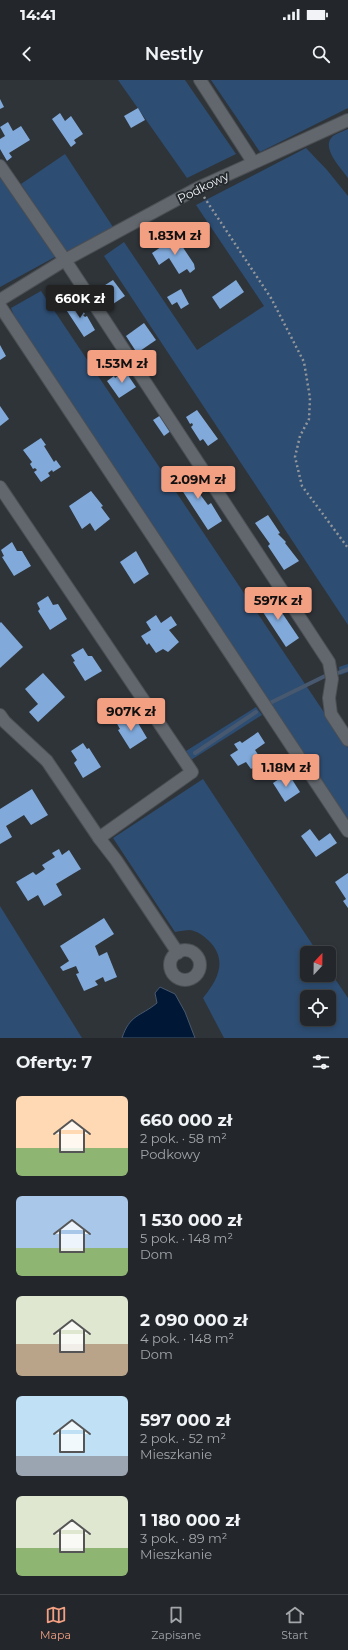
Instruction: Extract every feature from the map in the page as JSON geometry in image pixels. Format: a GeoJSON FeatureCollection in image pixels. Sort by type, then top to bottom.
{"type":"FeatureCollection","features":[{"type":"Feature","properties":{"kind":"street"},"geometry":{"type":"LineString","coordinates":[[200,80],[253,162]]}},
{"type":"Feature","properties":{"kind":"street","name":"Podkowy"},"geometry":{"type":"LineString","coordinates":[[0,300],[65,260],[198,188],[348,120]]}},
{"type":"Feature","properties":{"kind":"street"},"geometry":{"type":"LineString","coordinates":[[0,166],[65,260],[329,662],[332,679],[329,698],[331,714],[348,740]]}},
{"type":"Feature","properties":{"kind":"street"},"geometry":{"type":"LineString","coordinates":[[0,306],[348,831]]}},
{"type":"Feature","properties":{"kind":"street"},"geometry":{"type":"LineString","coordinates":[[0,487],[192,772],[99,838]]}},
{"type":"Feature","properties":{"kind":"street"},"geometry":{"type":"LineString","coordinates":[[0,715],[5,722],[47,761],[99,838],[116,860],[178,953]]}},
{"type":"Feature","properties":{"kind":"path"},"geometry":{"type":"LineString","coordinates":[[198,188],[271,298],[304,362],[310,398],[308,419],[300,436],[295,456],[302,486],[348,548]]}},
{"type":"Feature","properties":{"kind":"shaded area"},"geometry":{"type":"Polygon","coordinates":[[[118,80],[185,80],[236,154],[187,178],[118,80]]]}},
{"type":"Feature","properties":{"kind":"shaded area"},"geometry":{"type":"Polygon","coordinates":[[[211,80],[348,80],[348,108],[260,152],[211,80]]]}},
{"type":"Feature","properties":{"kind":"shaded area"},"geometry":{"type":"Polygon","coordinates":[[[348,129],[348,178],[333,157],[329,146],[333,136],[348,129]]]}},
{"type":"Feature","properties":{"kind":"shaded area"},"geometry":{"type":"Polygon","coordinates":[[[306,148],[327,170],[348,196],[348,625],[104,256],[124,242],[197,350],[264,306],[196,205],[306,148]]]}},
{"type":"Feature","properties":{"kind":"shaded area"},"geometry":{"type":"Polygon","coordinates":[[[65,154],[113,227],[66,252],[21,184],[65,154]]]}},
{"type":"Feature","properties":{"kind":"shaded area"},"geometry":{"type":"Polygon","coordinates":[[[0,175],[55,257],[0,287],[0,175]]]}},
{"type":"Feature","properties":{"kind":"shaded area"},"geometry":{"type":"Polygon","coordinates":[[[41,291],[348,748],[348,825],[16,321],[11,308],[41,291]]]}},
{"type":"Feature","properties":{"kind":"shaded area"},"geometry":{"type":"Polygon","coordinates":[[[348,664],[348,672],[340,675],[339,667],[348,664]]]}},
{"type":"Feature","properties":{"kind":"shaded area"},"geometry":{"type":"Polygon","coordinates":[[[256,707],[262,715],[191,760],[186,751],[256,707]]]}},
{"type":"Feature","properties":{"kind":"shaded area"},"geometry":{"type":"Polygon","coordinates":[[[203,779],[313,946],[300,946],[300,982],[336,982],[336,980],[348,998],[348,1038],[224,1038],[203,998],[213,984],[219,970],[218,955],[215,948],[205,937],[195,931],[190,930],[175,932],[113,838],[203,779]]]}},
{"type":"Feature","properties":{"kind":"shaded area"},"geometry":{"type":"Polygon","coordinates":[[[0,906],[82,1038],[0,1038],[0,906]]]}},
{"type":"Feature","properties":{"kind":"shaded area"},"geometry":{"type":"Polygon","coordinates":[[[160,987],[175,994],[185,1012],[195,1038],[122,1038],[128,1024],[132,1020],[157,1003],[155,993],[160,987]]]}},
{"type":"Feature","properties":{"kind":"building"},"geometry":{"type":"Polygon","coordinates":[[[0,99],[4,107],[0,109],[0,99]]]}},
{"type":"Feature","properties":{"kind":"building"},"geometry":{"type":"Polygon","coordinates":[[[138,108],[145,120],[131,128],[124,116],[138,108]]]}},
{"type":"Feature","properties":{"kind":"building"},"geometry":{"type":"Polygon","coordinates":[[[60,113],[65,121],[71,116],[83,134],[74,140],[76,143],[71,147],[52,119],[60,113]]]}},
{"type":"Feature","properties":{"kind":"building"},"geometry":{"type":"Polygon","coordinates":[[[8,122],[13,131],[21,126],[30,140],[9,153],[12,157],[7,161],[0,149],[0,139],[5,136],[0,127],[8,122]]]}},
{"type":"Feature","properties":{"kind":"building"},"geometry":{"type":"Polygon","coordinates":[[[176,237],[194,264],[195,269],[190,273],[187,269],[179,274],[169,258],[159,265],[152,253],[176,237]]]}},
{"type":"Feature","properties":{"kind":"building"},"geometry":{"type":"Polygon","coordinates":[[[113,280],[125,296],[113,304],[102,287],[113,280]]]}},
{"type":"Feature","properties":{"kind":"building"},"geometry":{"type":"Polygon","coordinates":[[[236,280],[244,292],[220,309],[212,297],[236,280]]]}},
{"type":"Feature","properties":{"kind":"building"},"geometry":{"type":"Polygon","coordinates":[[[181,289],[189,304],[181,309],[177,302],[172,305],[167,297],[181,289]]]}},
{"type":"Feature","properties":{"kind":"building"},"geometry":{"type":"Polygon","coordinates":[[[76,300],[85,314],[83,315],[85,317],[87,316],[95,330],[84,337],[65,308],[76,300]]]}},
{"type":"Feature","properties":{"kind":"building"},"geometry":{"type":"Polygon","coordinates":[[[144,323],[156,340],[137,353],[126,336],[144,323]]]}},
{"type":"Feature","properties":{"kind":"building"},"geometry":{"type":"Polygon","coordinates":[[[0,345],[6,356],[0,360],[0,345]]]}},
{"type":"Feature","properties":{"kind":"building"},"geometry":{"type":"Polygon","coordinates":[[[125,371],[136,387],[119,398],[107,381],[114,376],[115,378],[125,371]]]}},
{"type":"Feature","properties":{"kind":"building"},"geometry":{"type":"Polygon","coordinates":[[[0,406],[9,419],[0,426],[0,406]]]}},
{"type":"Feature","properties":{"kind":"building"},"geometry":{"type":"Polygon","coordinates":[[[197,410],[218,439],[208,446],[203,439],[200,441],[191,427],[193,425],[192,423],[190,424],[186,417],[197,410]]]}},
{"type":"Feature","properties":{"kind":"building"},"geometry":{"type":"Polygon","coordinates":[[[161,415],[172,430],[164,436],[153,420],[161,415]]]}},
{"type":"Feature","properties":{"kind":"building"},"geometry":{"type":"Polygon","coordinates":[[[41,438],[54,462],[56,460],[61,467],[48,473],[50,476],[41,482],[34,472],[37,470],[35,468],[33,469],[30,464],[32,462],[23,450],[41,438]]]}},
{"type":"Feature","properties":{"kind":"building"},"geometry":{"type":"Polygon","coordinates":[[[188,469],[199,486],[196,488],[208,505],[211,503],[222,521],[208,530],[174,478],[188,469]]]}},
{"type":"Feature","properties":{"kind":"building"},"geometry":{"type":"Polygon","coordinates":[[[91,491],[103,506],[101,507],[110,519],[95,531],[90,523],[82,529],[69,506],[91,491]]]}},
{"type":"Feature","properties":{"kind":"building"},"geometry":{"type":"Polygon","coordinates":[[[268,515],[280,533],[278,534],[286,542],[285,543],[299,561],[284,570],[268,546],[270,544],[255,523],[268,515]]]}},
{"type":"Feature","properties":{"kind":"building"},"geometry":{"type":"Polygon","coordinates":[[[12,542],[17,551],[22,551],[31,566],[14,576],[2,557],[4,556],[1,550],[12,542]]]}},
{"type":"Feature","properties":{"kind":"building"},"geometry":{"type":"Polygon","coordinates":[[[136,551],[149,574],[134,584],[120,562],[136,551]]]}},
{"type":"Feature","properties":{"kind":"building"},"geometry":{"type":"Polygon","coordinates":[[[270,595],[299,638],[286,647],[257,603],[270,595]]]}},
{"type":"Feature","properties":{"kind":"building"},"geometry":{"type":"Polygon","coordinates":[[[48,596],[53,605],[58,604],[67,619],[50,630],[38,611],[40,609],[37,603],[48,596]]]}},
{"type":"Feature","properties":{"kind":"building"},"geometry":{"type":"Polygon","coordinates":[[[156,615],[161,623],[171,616],[177,625],[169,630],[179,642],[168,652],[163,649],[156,653],[149,643],[147,645],[141,636],[151,630],[146,622],[156,615]]]}},
{"type":"Feature","properties":{"kind":"building"},"geometry":{"type":"Polygon","coordinates":[[[1,622],[23,647],[0,668],[0,623],[1,622]]]}},
{"type":"Feature","properties":{"kind":"building"},"geometry":{"type":"Polygon","coordinates":[[[83,648],[88,656],[92,656],[102,671],[85,681],[73,662],[75,661],[71,655],[83,648]]]}},
{"type":"Feature","properties":{"kind":"building"},"geometry":{"type":"Polygon","coordinates":[[[43,673],[65,697],[38,722],[29,712],[38,704],[25,689],[43,673]]]}},
{"type":"Feature","properties":{"kind":"building"},"geometry":{"type":"Polygon","coordinates":[[[128,715],[134,723],[138,723],[147,738],[130,749],[118,730],[120,729],[116,722],[128,715]]]}},
{"type":"Feature","properties":{"kind":"building"},"geometry":{"type":"Polygon","coordinates":[[[258,732],[265,743],[255,750],[263,762],[251,769],[246,762],[238,766],[230,755],[238,750],[234,744],[240,741],[242,743],[258,732]]]}},
{"type":"Feature","properties":{"kind":"building"},"geometry":{"type":"Polygon","coordinates":[[[83,743],[87,749],[89,748],[101,767],[83,778],[74,763],[77,760],[71,751],[83,743]]]}},
{"type":"Feature","properties":{"kind":"building"},"geometry":{"type":"Polygon","coordinates":[[[288,773],[300,792],[285,802],[273,783],[288,773]]]}},
{"type":"Feature","properties":{"kind":"building"},"geometry":{"type":"Polygon","coordinates":[[[32,789],[48,815],[31,825],[24,815],[6,826],[12,837],[0,844],[0,809],[32,789]]]}},
{"type":"Feature","properties":{"kind":"building"},"geometry":{"type":"Polygon","coordinates":[[[310,829],[319,841],[330,833],[337,843],[316,857],[301,836],[310,829]]]}},
{"type":"Feature","properties":{"kind":"building"},"geometry":{"type":"Polygon","coordinates":[[[59,849],[62,855],[69,850],[81,869],[56,884],[62,895],[44,906],[38,895],[28,901],[16,882],[33,872],[36,875],[45,869],[42,865],[55,857],[52,853],[59,849]]]}},
{"type":"Feature","properties":{"kind":"building"},"geometry":{"type":"Polygon","coordinates":[[[348,873],[348,908],[343,901],[346,899],[335,882],[348,873]]]}},
{"type":"Feature","properties":{"kind":"building"},"geometry":{"type":"Polygon","coordinates":[[[104,918],[114,934],[95,946],[99,956],[107,952],[117,977],[105,982],[103,977],[95,981],[98,985],[84,991],[76,974],[79,973],[76,966],[63,971],[60,967],[69,961],[60,946],[104,918]]]}},
{"type":"Feature","properties":{"kind":"waterway"},"geometry":{"type":"LineString","coordinates":[[338,673],[348,669]]}},
{"type":"Feature","properties":{"kind":"waterway"},"geometry":{"type":"LineString","coordinates":[[270,703],[325,676]]}},
{"type":"Feature","properties":{"kind":"waterway"},"geometry":{"type":"LineString","coordinates":[[195,753],[256,712]]}}]}
